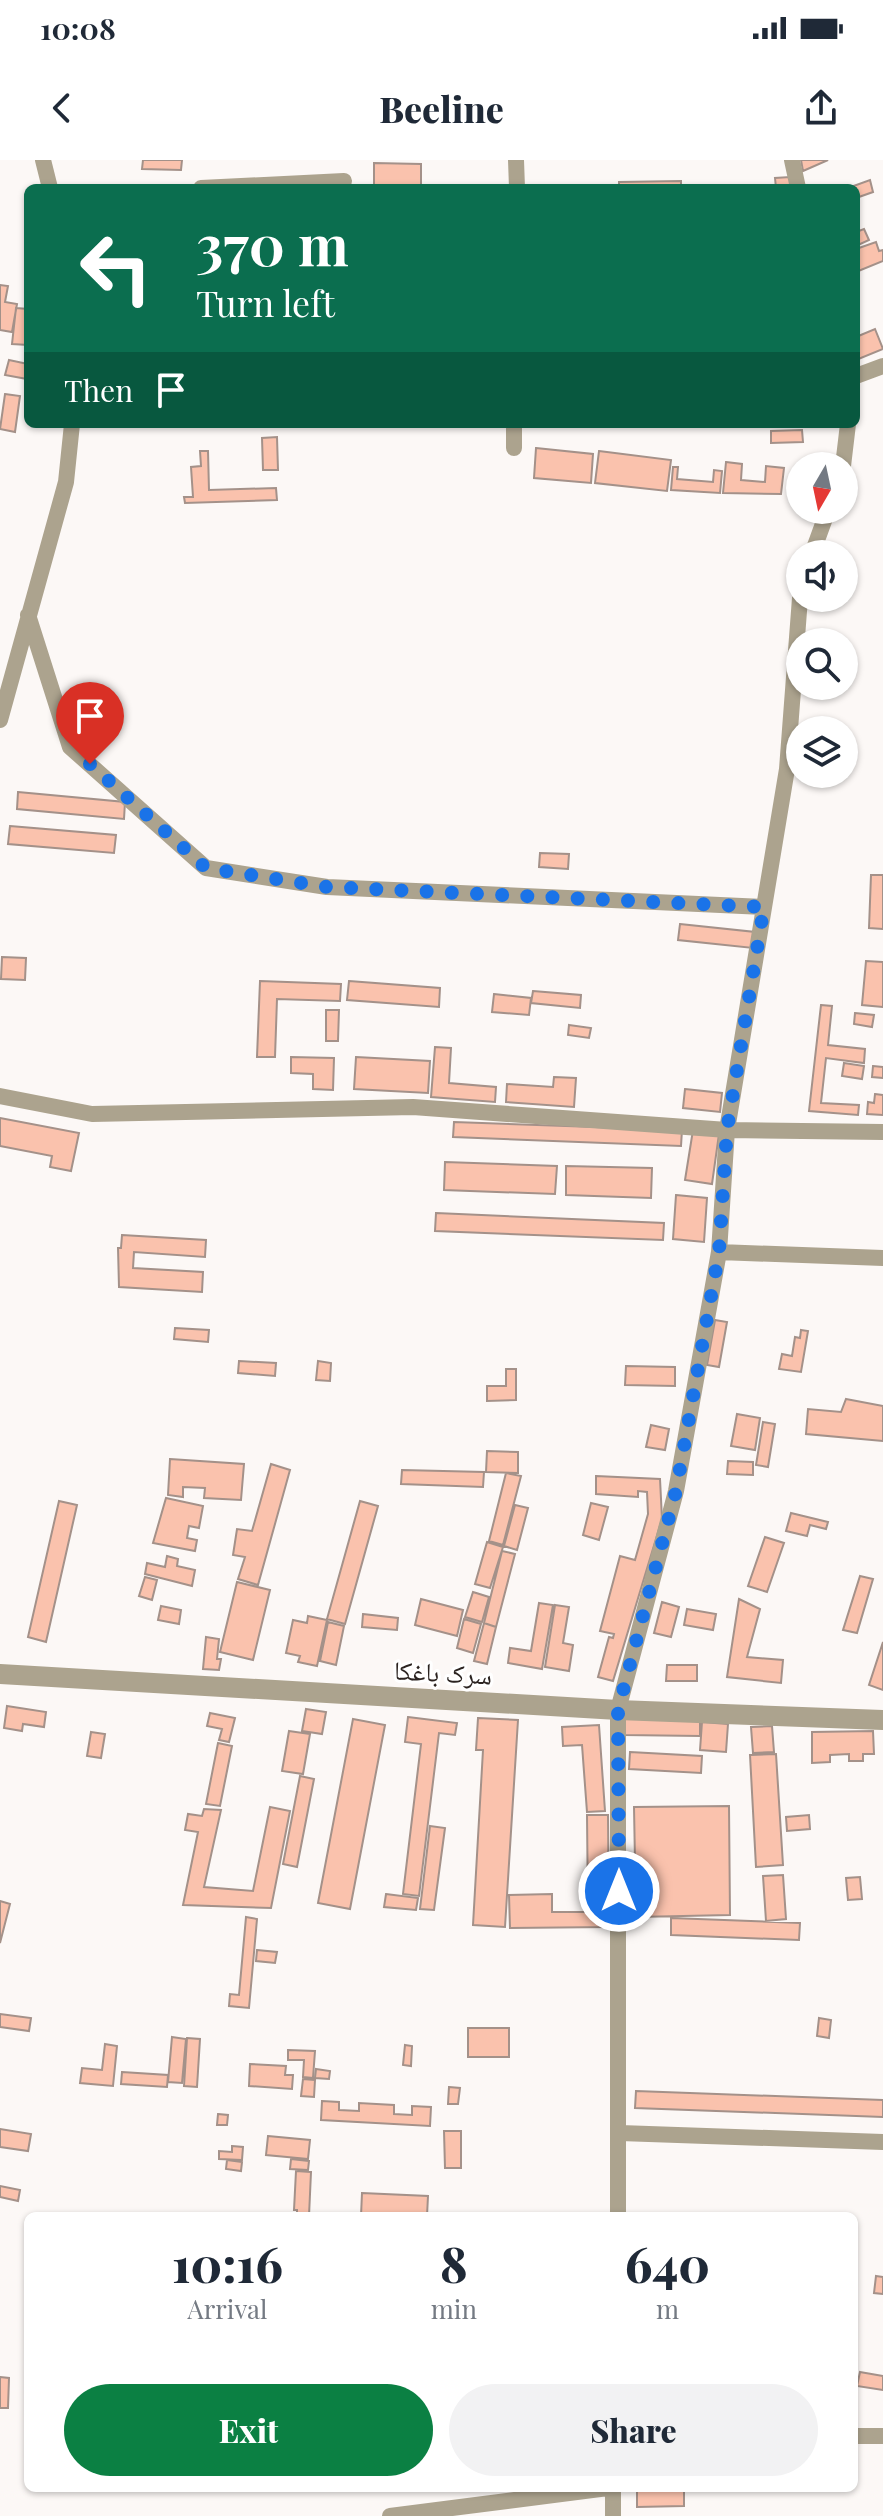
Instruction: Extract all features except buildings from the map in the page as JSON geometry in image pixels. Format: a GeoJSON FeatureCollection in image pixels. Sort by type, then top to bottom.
{"type":"FeatureCollection","features":[{"type":"Feature","properties":{"kind":"street"},"geometry":{"type":"LineString","coordinates":[[43,160],[49,184]]}},
{"type":"Feature","properties":{"kind":"street"},"geometry":{"type":"LineString","coordinates":[[516,160],[517,184]]}},
{"type":"Feature","properties":{"kind":"street"},"geometry":{"type":"LineString","coordinates":[[792,160],[797,184]]}},
{"type":"Feature","properties":{"kind":"street"},"geometry":{"type":"LineString","coordinates":[[283,184],[344,181]]}},
{"type":"Feature","properties":{"kind":"street"},"geometry":{"type":"LineString","coordinates":[[860,375],[883,366]]}},
{"type":"Feature","properties":{"kind":"street"},"geometry":{"type":"LineString","coordinates":[[0,720],[66,482],[72,428]]}},
{"type":"Feature","properties":{"kind":"street"},"geometry":{"type":"LineString","coordinates":[[514,428],[514,448]]}},
{"type":"Feature","properties":{"kind":"street"},"geometry":{"type":"LineString","coordinates":[[845,452],[848,428]]}},
{"type":"Feature","properties":{"kind":"street"},"geometry":{"type":"LineString","coordinates":[[618,2212],[618,1710],[676,1491],[719,1252],[727,1130],[787,769],[799,612]]}},
{"type":"Feature","properties":{"kind":"street"},"geometry":{"type":"LineString","coordinates":[[28,615],[70,747],[206,868],[327,887],[764,907]]}},
{"type":"Feature","properties":{"kind":"street"},"geometry":{"type":"LineString","coordinates":[[0,1096],[92,1114],[413,1107],[727,1130],[883,1132]]}},
{"type":"Feature","properties":{"kind":"street"},"geometry":{"type":"LineString","coordinates":[[719,1252],[883,1258]]}},
{"type":"Feature","properties":{"kind":"street","name":"سرک باغکا"},"geometry":{"type":"LineString","coordinates":[[0,1674],[618,1710],[883,1720]]}},
{"type":"Feature","properties":{"kind":"street"},"geometry":{"type":"LineString","coordinates":[[620,2133],[883,2142]]}},
{"type":"Feature","properties":{"kind":"street"},"geometry":{"type":"LineString","coordinates":[[858,2436],[883,2436]]}},
{"type":"Feature","properties":{"kind":"street"},"geometry":{"type":"LineString","coordinates":[[390,2516],[579,2492]]}},
{"type":"Feature","properties":{"kind":"street"},"geometry":{"type":"LineString","coordinates":[[610,2492],[613,2516]]}},
{"type":"Feature","properties":{"kind":"route"},"geometry":{"type":"LineString","coordinates":[[90,764],[206,868],[327,887],[764,907],[727,1130],[719,1252],[676,1491],[618,1710],[619,1891]]}}]}
